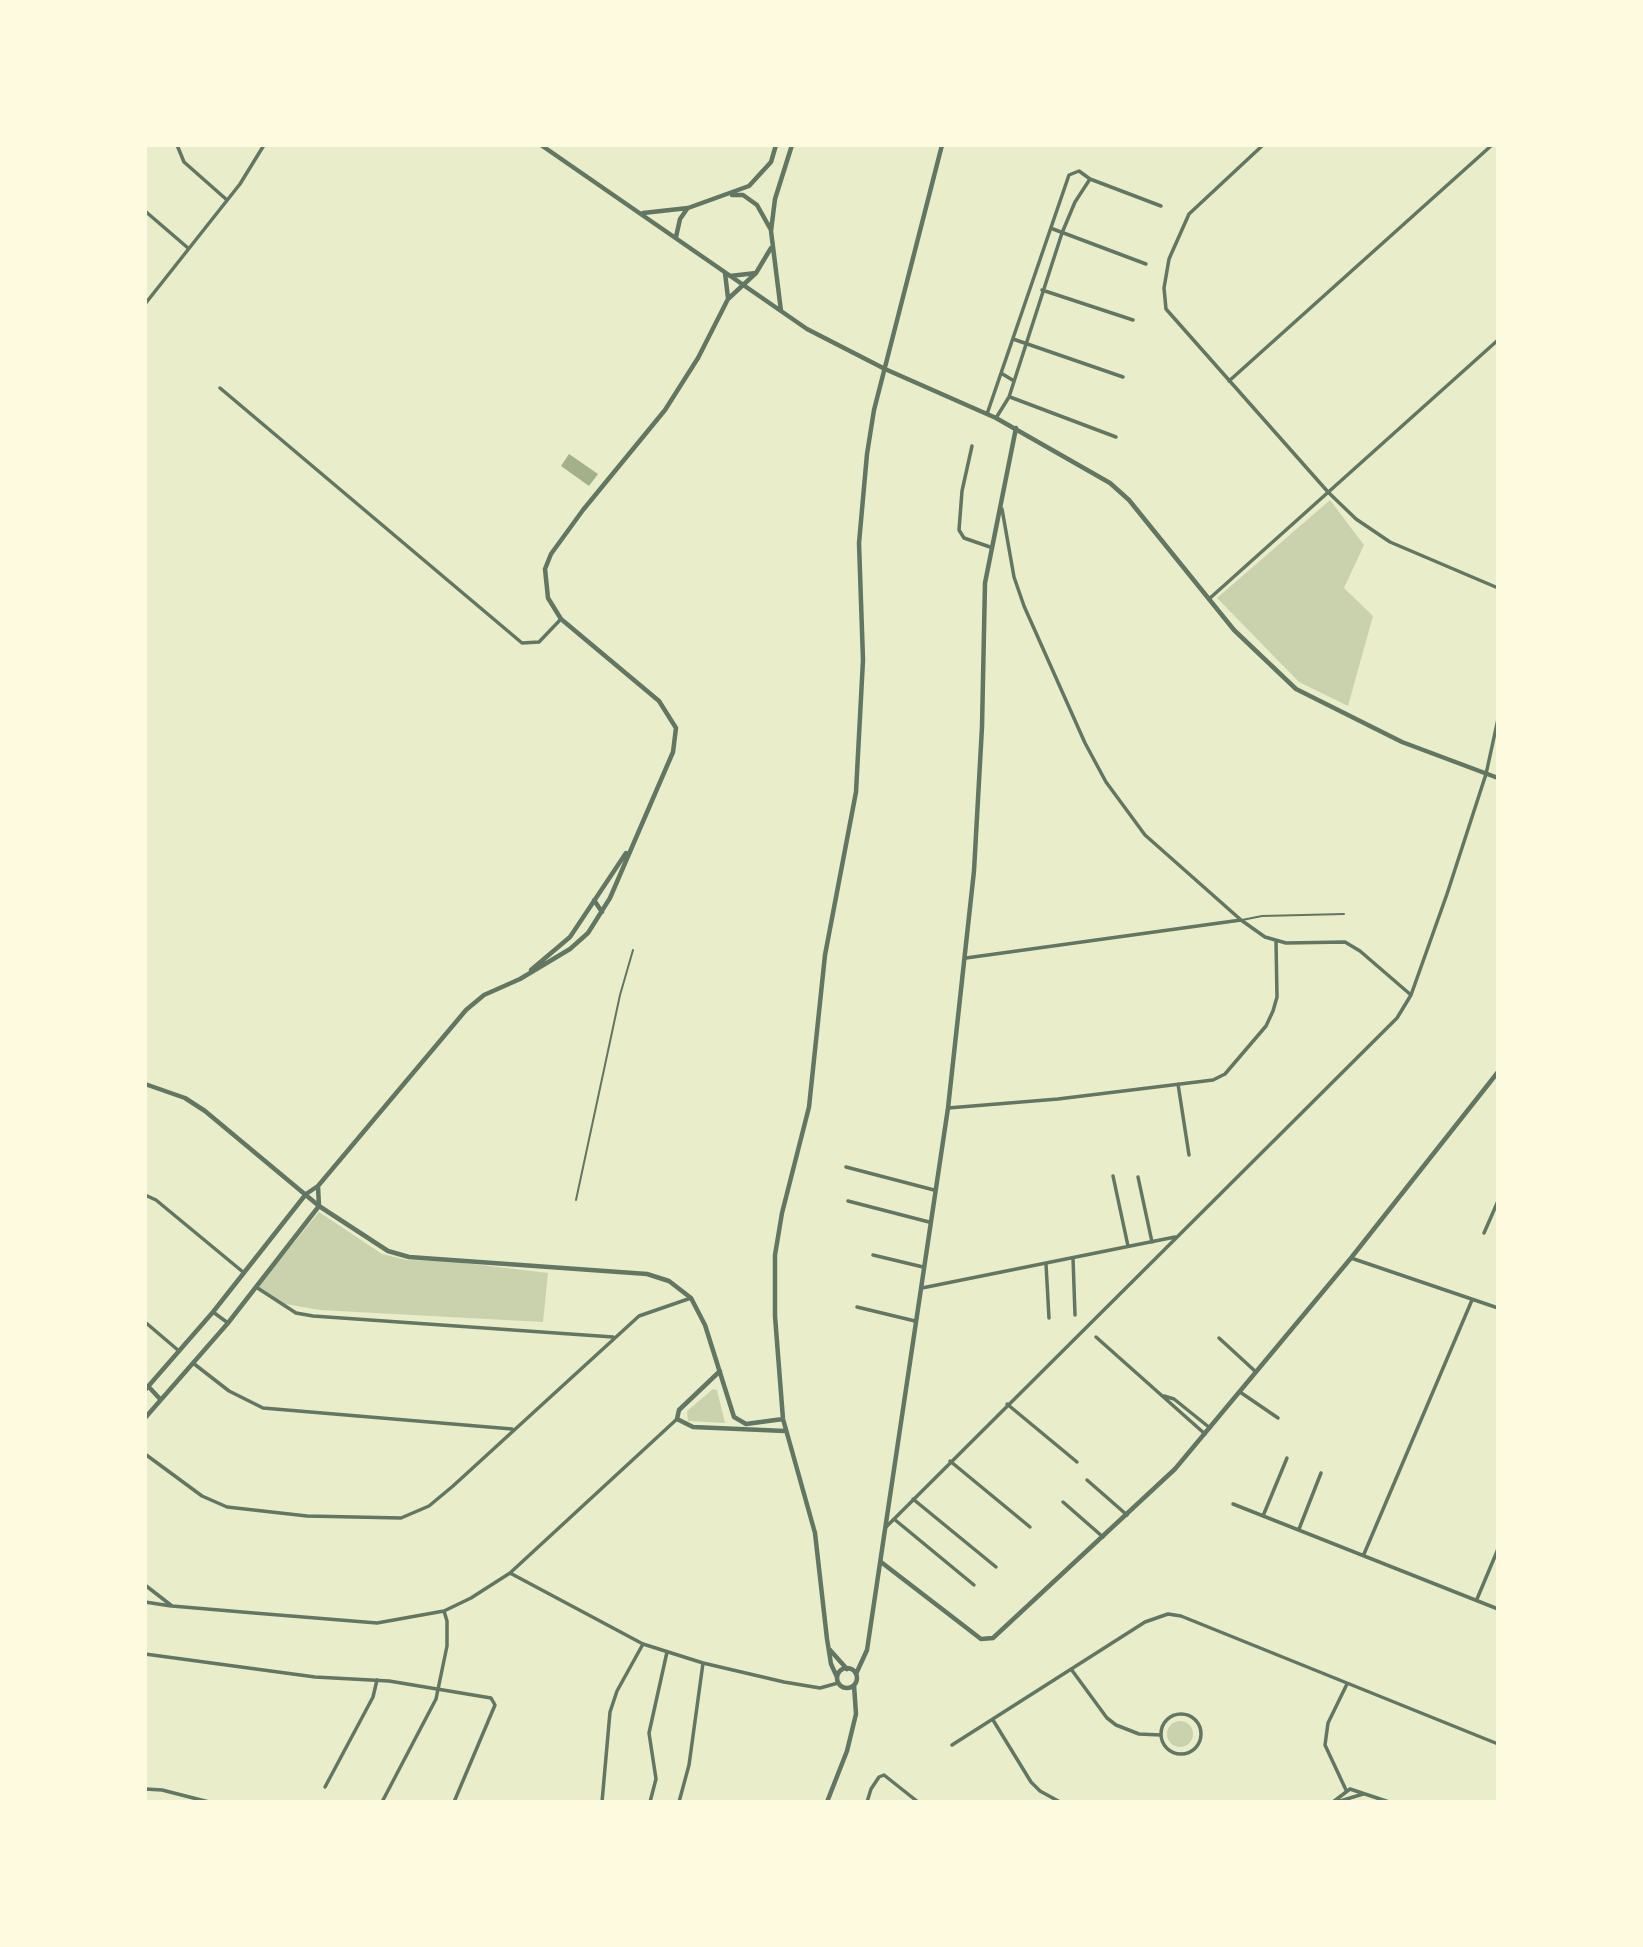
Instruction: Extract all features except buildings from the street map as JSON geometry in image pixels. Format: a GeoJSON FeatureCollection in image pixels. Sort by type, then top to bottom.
{"type":"FeatureCollection","features":[{"type":"Feature","properties":{"kind":"street"},"geometry":{"type":"LineString","coordinates":[[177,145],[184,162],[227,200]]}},
{"type":"Feature","properties":{"kind":"street"},"geometry":{"type":"LineString","coordinates":[[145,304],[227,200],[264,145]]}},
{"type":"Feature","properties":{"kind":"street"},"geometry":{"type":"LineString","coordinates":[[541,145],[807,329],[886,369],[1016,428],[1110,483],[1129,500],[1234,630],[1285,681],[1312,700],[1402,742],[1498,779]]}},
{"type":"Feature","properties":{"kind":"street"},"geometry":{"type":"LineString","coordinates":[[642,213],[688,208],[727,195],[760,177],[771,162],[776,145]]}},
{"type":"Feature","properties":{"kind":"street"},"geometry":{"type":"LineString","coordinates":[[781,311],[771,232],[775,199],[792,145]]}},
{"type":"Feature","properties":{"kind":"street"},"geometry":{"type":"LineString","coordinates":[[854,1685],[845,1688],[838,1680],[829,1649],[815,1533],[785,1431],[775,1316],[775,1255],[782,1213],[809,1107],[825,955],[856,792],[863,660],[861,512],[874,410],[942,145]]}},
{"type":"Feature","properties":{"kind":"street"},"geometry":{"type":"LineString","coordinates":[[1263,145],[1189,214],[1177,236],[1164,288],[1166,309],[1328,492],[1356,519],[1390,542],[1498,588]]}},
{"type":"Feature","properties":{"kind":"street"},"geometry":{"type":"LineString","coordinates":[[1229,381],[1492,145]]}},
{"type":"Feature","properties":{"kind":"street"},"geometry":{"type":"LineString","coordinates":[[987,414],[1053,229],[1069,175],[1079,171],[1090,179],[1161,206]]}},
{"type":"Feature","properties":{"kind":"street"},"geometry":{"type":"LineString","coordinates":[[996,418],[1009,397],[1062,233],[1075,202],[1090,179]]}},
{"type":"Feature","properties":{"kind":"street"},"geometry":{"type":"LineString","coordinates":[[727,195],[743,195],[757,205],[771,232]]}},
{"type":"Feature","properties":{"kind":"street"},"geometry":{"type":"LineString","coordinates":[[676,237],[680,219],[688,208]]}},
{"type":"Feature","properties":{"kind":"street"},"geometry":{"type":"LineString","coordinates":[[145,211],[188,248]]}},
{"type":"Feature","properties":{"kind":"street"},"geometry":{"type":"LineString","coordinates":[[1053,229],[1146,264]]}},
{"type":"Feature","properties":{"kind":"street"},"geometry":{"type":"LineString","coordinates":[[160,1399],[147,1388],[213,1312],[306,1194],[318,1186],[466,1010],[484,995],[520,979],[570,949],[588,933],[602,912],[673,752],[676,728],[659,701],[561,619],[548,597],[545,569],[551,554],[665,410],[698,358],[728,299],[756,274],[771,248]]}},
{"type":"Feature","properties":{"kind":"street"},"geometry":{"type":"LineString","coordinates":[[727,274],[756,274]]}},
{"type":"Feature","properties":{"kind":"street"},"geometry":{"type":"LineString","coordinates":[[727,274],[728,299]]}},
{"type":"Feature","properties":{"kind":"street"},"geometry":{"type":"LineString","coordinates":[[1042,289],[1133,320]]}},
{"type":"Feature","properties":{"kind":"street"},"geometry":{"type":"LineString","coordinates":[[145,292],[151,296]]}},
{"type":"Feature","properties":{"kind":"street"},"geometry":{"type":"LineString","coordinates":[[1023,313],[1033,316]]}},
{"type":"Feature","properties":{"kind":"street"},"geometry":{"type":"LineString","coordinates":[[1013,340],[1123,377]]}},
{"type":"Feature","properties":{"kind":"street"},"geometry":{"type":"LineString","coordinates":[[1209,599],[1498,340]]}},
{"type":"Feature","properties":{"kind":"street"},"geometry":{"type":"LineString","coordinates":[[1001,373],[1014,380]]}},
{"type":"Feature","properties":{"kind":"street"},"geometry":{"type":"LineString","coordinates":[[220,388],[522,643],[539,642],[561,619]]}},
{"type":"Feature","properties":{"kind":"street"},"geometry":{"type":"LineString","coordinates":[[1009,397],[1116,437]]}},
{"type":"Feature","properties":{"kind":"street"},"geometry":{"type":"LineString","coordinates":[[827,1802],[847,1751],[858,1707],[854,1685],[856,1674],[866,1657],[948,1108],[966,958],[982,727],[985,583],[990,547],[1002,509],[1016,428]]}},
{"type":"Feature","properties":{"kind":"street"},"geometry":{"type":"LineString","coordinates":[[972,446],[962,491],[959,530],[964,538],[990,547]]}},
{"type":"Feature","properties":{"kind":"street"},"geometry":{"type":"LineString","coordinates":[[1002,509],[1018,590],[1085,743],[1105,782],[1145,835],[1241,920],[1276,941],[1345,942],[1360,951],[1411,995]]}},
{"type":"Feature","properties":{"kind":"street"},"geometry":{"type":"LineString","coordinates":[[886,1527],[1175,1237],[1386,1031],[1411,995],[1486,774],[1498,719]]}},
{"type":"Feature","properties":{"kind":"street"},"geometry":{"type":"LineString","coordinates":[[520,979],[559,948],[582,921],[629,849]]}},
{"type":"Feature","properties":{"kind":"street"},"geometry":{"type":"LineString","coordinates":[[594,900],[602,912]]}},
{"type":"Feature","properties":{"kind":"street"},"geometry":{"type":"LineString","coordinates":[[966,958],[1241,920]]}},
{"type":"Feature","properties":{"kind":"street"},"geometry":{"type":"LineString","coordinates":[[582,921],[588,933]]}},
{"type":"Feature","properties":{"kind":"street"},"geometry":{"type":"LineString","coordinates":[[948,1108],[1058,1100],[1213,1080],[1225,1074],[1266,1026],[1277,997],[1276,941]]}},
{"type":"Feature","properties":{"kind":"street"},"geometry":{"type":"LineString","coordinates":[[880,1562],[984,1640],[993,1638],[1127,1515],[1205,1434],[1351,1258],[1498,1072]]}},
{"type":"Feature","properties":{"kind":"street"},"geometry":{"type":"LineString","coordinates":[[145,1084],[185,1098],[205,1111],[319,1206],[388,1251],[409,1257],[647,1274],[669,1281],[691,1298],[705,1325],[734,1417],[740,1423],[783,1419]]}},
{"type":"Feature","properties":{"kind":"street"},"geometry":{"type":"LineString","coordinates":[[1178,1084],[1189,1155]]}},
{"type":"Feature","properties":{"kind":"street"},"geometry":{"type":"LineString","coordinates":[[846,1167],[934,1190]]}},
{"type":"Feature","properties":{"kind":"street"},"geometry":{"type":"LineString","coordinates":[[1113,1176],[1128,1247]]}},
{"type":"Feature","properties":{"kind":"street"},"geometry":{"type":"LineString","coordinates":[[1138,1177],[1152,1242]]}},
{"type":"Feature","properties":{"kind":"street"},"geometry":{"type":"LineString","coordinates":[[145,1418],[228,1323],[319,1206],[318,1186]]}},
{"type":"Feature","properties":{"kind":"street"},"geometry":{"type":"LineString","coordinates":[[145,1195],[156,1200],[243,1272]]}},
{"type":"Feature","properties":{"kind":"street"},"geometry":{"type":"LineString","coordinates":[[848,1201],[929,1222]]}},
{"type":"Feature","properties":{"kind":"street"},"geometry":{"type":"LineString","coordinates":[[1484,1233],[1498,1201]]}},
{"type":"Feature","properties":{"kind":"street"},"geometry":{"type":"LineString","coordinates":[[920,1288],[1175,1237]]}},
{"type":"Feature","properties":{"kind":"street"},"geometry":{"type":"LineString","coordinates":[[873,1255],[923,1267]]}},
{"type":"Feature","properties":{"kind":"street"},"geometry":{"type":"LineString","coordinates":[[1073,1258],[1075,1315]]}},
{"type":"Feature","properties":{"kind":"street"},"geometry":{"type":"LineString","coordinates":[[1351,1258],[1498,1308]]}},
{"type":"Feature","properties":{"kind":"street"},"geometry":{"type":"LineString","coordinates":[[1046,1263],[1049,1318]]}},
{"type":"Feature","properties":{"kind":"street"},"geometry":{"type":"LineString","coordinates":[[256,1287],[296,1313],[313,1316],[614,1337]]}},
{"type":"Feature","properties":{"kind":"street"},"geometry":{"type":"LineString","coordinates":[[145,1454],[202,1496],[227,1507],[388,1520],[415,1513],[429,1506],[639,1316],[691,1298]]}},
{"type":"Feature","properties":{"kind":"street"},"geometry":{"type":"LineString","coordinates":[[1364,1554],[1472,1300]]}},
{"type":"Feature","properties":{"kind":"street"},"geometry":{"type":"LineString","coordinates":[[857,1307],[915,1321]]}},
{"type":"Feature","properties":{"kind":"street"},"geometry":{"type":"LineString","coordinates":[[213,1312],[228,1323]]}},
{"type":"Feature","properties":{"kind":"street"},"geometry":{"type":"LineString","coordinates":[[145,1322],[179,1350]]}},
{"type":"Feature","properties":{"kind":"street"},"geometry":{"type":"LineString","coordinates":[[1096,1337],[1205,1434]]}},
{"type":"Feature","properties":{"kind":"street"},"geometry":{"type":"LineString","coordinates":[[1219,1338],[1256,1372]]}},
{"type":"Feature","properties":{"kind":"street"},"geometry":{"type":"LineString","coordinates":[[193,1363],[229,1391],[263,1408],[513,1430]]}},
{"type":"Feature","properties":{"kind":"street"},"geometry":{"type":"LineString","coordinates":[[145,1602],[377,1623],[444,1611],[471,1598],[510,1573],[677,1419],[679,1410],[720,1371]]}},
{"type":"Feature","properties":{"kind":"street"},"geometry":{"type":"LineString","coordinates":[[1240,1392],[1278,1418]]}},
{"type":"Feature","properties":{"kind":"street"},"geometry":{"type":"LineString","coordinates":[[1162,1395],[1174,1399],[1210,1428]]}},
{"type":"Feature","properties":{"kind":"street"},"geometry":{"type":"LineString","coordinates":[[1007,1404],[1077,1462]]}},
{"type":"Feature","properties":{"kind":"street"},"geometry":{"type":"LineString","coordinates":[[677,1419],[693,1427],[785,1431]]}},
{"type":"Feature","properties":{"kind":"street"},"geometry":{"type":"LineString","coordinates":[[1263,1516],[1287,1458]]}},
{"type":"Feature","properties":{"kind":"street"},"geometry":{"type":"LineString","coordinates":[[950,1461],[1030,1527]]}},
{"type":"Feature","properties":{"kind":"street"},"geometry":{"type":"LineString","coordinates":[[1299,1529],[1321,1472]]}},
{"type":"Feature","properties":{"kind":"street"},"geometry":{"type":"LineString","coordinates":[[1087,1480],[1127,1515]]}},
{"type":"Feature","properties":{"kind":"street"},"geometry":{"type":"LineString","coordinates":[[913,1499],[996,1567]]}},
{"type":"Feature","properties":{"kind":"street"},"geometry":{"type":"LineString","coordinates":[[1063,1502],[1102,1538]]}},
{"type":"Feature","properties":{"kind":"street"},"geometry":{"type":"LineString","coordinates":[[1233,1504],[1498,1609]]}},
{"type":"Feature","properties":{"kind":"street"},"geometry":{"type":"LineString","coordinates":[[894,1518],[974,1585]]}},
{"type":"Feature","properties":{"kind":"street"},"geometry":{"type":"LineString","coordinates":[[1476,1600],[1498,1549]]}},
{"type":"Feature","properties":{"kind":"street"},"geometry":{"type":"LineString","coordinates":[[510,1573],[643,1644],[703,1663],[820,1688],[838,1680],[841,1671],[847,1668]]}},
{"type":"Feature","properties":{"kind":"street"},"geometry":{"type":"LineString","coordinates":[[145,1585],[172,1606]]}},
{"type":"Feature","properties":{"kind":"street"},"geometry":{"type":"LineString","coordinates":[[382,1802],[428,1716],[439,1688],[447,1646],[447,1620],[444,1611]]}},
{"type":"Feature","properties":{"kind":"street"},"geometry":{"type":"LineString","coordinates":[[952,1745],[1145,1622],[1168,1614],[1181,1616],[1498,1744]]}},
{"type":"Feature","properties":{"kind":"street"},"geometry":{"type":"LineString","coordinates":[[602,1802],[610,1712],[617,1691],[643,1644]]}},
{"type":"Feature","properties":{"kind":"street"},"geometry":{"type":"LineString","coordinates":[[829,1649],[856,1674]]}},
{"type":"Feature","properties":{"kind":"street"},"geometry":{"type":"LineString","coordinates":[[650,1802],[656,1779],[649,1733],[667,1651]]}},
{"type":"Feature","properties":{"kind":"street"},"geometry":{"type":"LineString","coordinates":[[145,1654],[295,1675],[377,1680],[491,1698],[495,1705],[454,1802]]}},
{"type":"Feature","properties":{"kind":"street"},"geometry":{"type":"LineString","coordinates":[[679,1802],[689,1765],[703,1663]]}},
{"type":"Feature","properties":{"kind":"street"},"geometry":{"type":"LineString","coordinates":[[1071,1669],[1100,1709],[1116,1725],[1139,1734],[1161,1735]]}},
{"type":"Feature","properties":{"kind":"street"},"geometry":{"type":"LineString","coordinates":[[324,1787],[368,1708],[377,1680]]}},
{"type":"Feature","properties":{"kind":"street"},"geometry":{"type":"LineString","coordinates":[[1346,1790],[1325,1745],[1328,1723],[1347,1684]]}},
{"type":"Feature","properties":{"kind":"street"},"geometry":{"type":"LineString","coordinates":[[1179,1714],[1194,1719],[1201,1733],[1196,1747],[1182,1754],[1168,1749],[1161,1735],[1166,1721],[1179,1714]]}},
{"type":"Feature","properties":{"kind":"street"},"geometry":{"type":"LineString","coordinates":[[993,1720],[1031,1782],[1040,1791],[1060,1802]]}},
{"type":"Feature","properties":{"kind":"street"},"geometry":{"type":"LineString","coordinates":[[867,1802],[875,1783],[884,1775],[918,1802]]}},
{"type":"Feature","properties":{"kind":"street"},"geometry":{"type":"LineString","coordinates":[[145,1789],[162,1790],[209,1802]]}},
{"type":"Feature","properties":{"kind":"street"},"geometry":{"type":"LineString","coordinates":[[1346,1790],[1389,1802]]}},
{"type":"Feature","properties":{"kind":"street"},"geometry":{"type":"LineString","coordinates":[[1335,1802],[1346,1790]]}},
{"type":"Feature","properties":{"kind":"street"},"geometry":{"type":"LineString","coordinates":[[1335,1802],[1364,1793]]}},
{"type":"Feature","properties":{"kind":"lane"},"geometry":{"type":"LineString","coordinates":[[1241,920],[1262,916],[1344,914]]}},
{"type":"Feature","properties":{"kind":"lane"},"geometry":{"type":"LineString","coordinates":[[576,1200],[620,995],[633,950]]}},
{"type":"Feature","properties":{"kind":"shaded area"},"geometry":{"type":"Polygon","coordinates":[[[569,454],[598,474],[589,486],[561,466],[569,454]]]}},
{"type":"Feature","properties":{"kind":"shaded area"},"geometry":{"type":"Polygon","coordinates":[[[1330,500],[1364,545],[1344,588],[1373,616],[1348,706],[1299,682],[1217,598],[1330,500]]]}},
{"type":"Feature","properties":{"kind":"shaded area"},"geometry":{"type":"Polygon","coordinates":[[[319,1212],[382,1254],[407,1260],[448,1261],[548,1273],[543,1322],[320,1310],[286,1304],[256,1289],[319,1212]]]}},
{"type":"Feature","properties":{"kind":"shaded area"},"geometry":{"type":"Polygon","coordinates":[[[713,1389],[717,1390],[725,1423],[688,1421],[687,1411],[713,1389]]]}},
{"type":"Feature","properties":{"kind":"shaded area"},"geometry":{"type":"Polygon","coordinates":[[[1180,1721],[1189,1725],[1193,1734],[1189,1743],[1180,1747],[1171,1743],[1167,1734],[1171,1725],[1180,1721]]]}}]}
